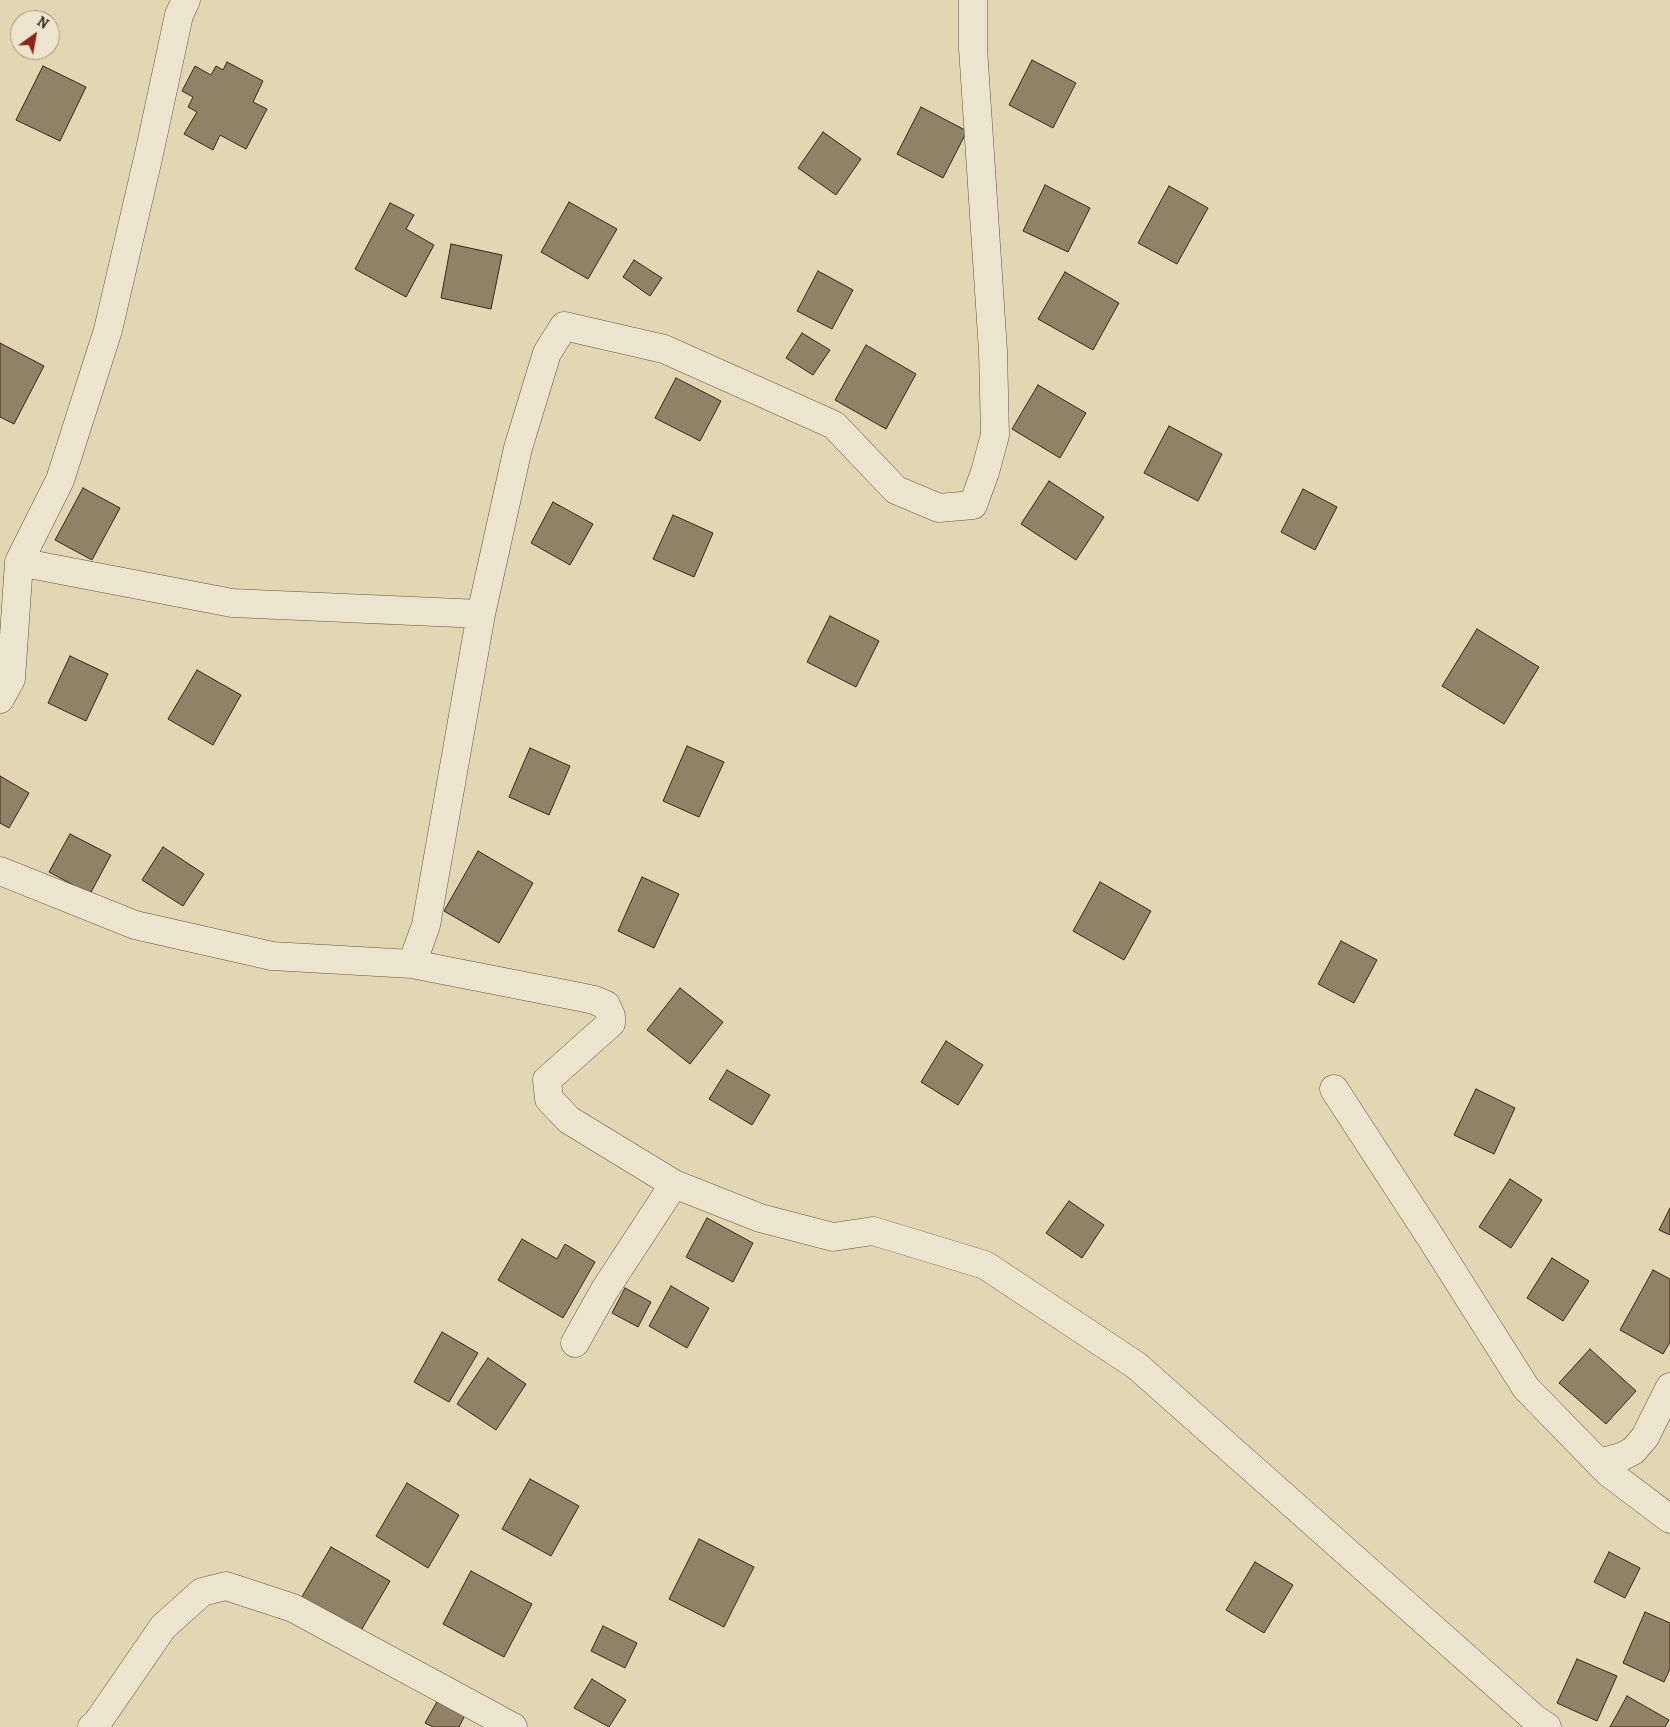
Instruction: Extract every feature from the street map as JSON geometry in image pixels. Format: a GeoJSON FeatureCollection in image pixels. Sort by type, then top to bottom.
{"type":"FeatureCollection","features":[{"type":"Feature","properties":{"kind":"street"},"geometry":{"type":"LineString","coordinates":[[0,699],[11,679],[19,562],[60,480],[108,330],[179,15],[186,0]]}},
{"type":"Feature","properties":{"kind":"street"},"geometry":{"type":"LineString","coordinates":[[412,964],[426,925],[482,614],[518,448],[547,353],[564,326],[664,349],[834,425],[896,490],[939,508],[973,505],[985,472],[995,435],[993,351],[973,48],[973,0]]}},
{"type":"Feature","properties":{"kind":"street"},"geometry":{"type":"LineString","coordinates":[[19,562],[232,603],[482,614]]}},
{"type":"Feature","properties":{"kind":"street"},"geometry":{"type":"LineString","coordinates":[[0,871],[136,925],[272,956],[412,964],[580,996],[606,1005],[611,1016],[611,1023],[547,1080],[549,1099],[569,1120],[674,1184],[760,1218],[833,1237],[873,1231],[985,1265],[1137,1366],[1546,1727]]}},
{"type":"Feature","properties":{"kind":"street"},"geometry":{"type":"LineString","coordinates":[[1334,1089],[1526,1388],[1609,1473],[1670,1519]]}},
{"type":"Feature","properties":{"kind":"street"},"geometry":{"type":"LineString","coordinates":[[575,1344],[604,1291],[674,1184]]}},
{"type":"Feature","properties":{"kind":"street"},"geometry":{"type":"LineString","coordinates":[[1600,1464],[1633,1451],[1645,1437],[1670,1386]]}},
{"type":"Feature","properties":{"kind":"street"},"geometry":{"type":"LineString","coordinates":[[98,1726],[163,1627],[202,1592],[226,1586],[293,1608],[513,1727]]}},
{"type":"Feature","properties":{"kind":"building"},"geometry":{"type":"Polygon","coordinates":[[[1032,60],[1076,83],[1053,128],[1009,105],[1032,60]]]}},
{"type":"Feature","properties":{"kind":"building"},"geometry":{"type":"Polygon","coordinates":[[[227,62],[263,81],[253,102],[267,109],[246,149],[220,135],[213,150],[184,134],[197,112],[188,107],[193,97],[182,91],[195,66],[211,75],[216,66],[223,70],[227,62]]]}},
{"type":"Feature","properties":{"kind":"building"},"geometry":{"type":"Polygon","coordinates":[[[43,66],[86,87],[60,141],[16,120],[43,66]]]}},
{"type":"Feature","properties":{"kind":"building"},"geometry":{"type":"Polygon","coordinates":[[[921,107],[967,131],[943,178],[897,154],[921,107]]]}},
{"type":"Feature","properties":{"kind":"building"},"geometry":{"type":"Polygon","coordinates":[[[823,132],[861,159],[836,195],[798,168],[823,132]]]}},
{"type":"Feature","properties":{"kind":"building"},"geometry":{"type":"Polygon","coordinates":[[[1045,185],[1090,208],[1068,252],[1023,231],[1045,185]]]}},
{"type":"Feature","properties":{"kind":"building"},"geometry":{"type":"Polygon","coordinates":[[[1169,186],[1208,208],[1177,264],[1138,243],[1169,186]]]}},
{"type":"Feature","properties":{"kind":"building"},"geometry":{"type":"Polygon","coordinates":[[[569,202],[617,229],[588,279],[541,252],[569,202]]]}},
{"type":"Feature","properties":{"kind":"building"},"geometry":{"type":"Polygon","coordinates":[[[390,203],[414,215],[406,229],[434,245],[406,297],[355,269],[390,203]]]}},
{"type":"Feature","properties":{"kind":"building"},"geometry":{"type":"Polygon","coordinates":[[[451,244],[502,255],[491,309],[441,298],[451,244]]]}},
{"type":"Feature","properties":{"kind":"building"},"geometry":{"type":"Polygon","coordinates":[[[634,260],[662,278],[650,296],[623,277],[634,260]]]}},
{"type":"Feature","properties":{"kind":"building"},"geometry":{"type":"Polygon","coordinates":[[[818,271],[853,290],[832,329],[797,311],[818,271]]]}},
{"type":"Feature","properties":{"kind":"building"},"geometry":{"type":"Polygon","coordinates":[[[1065,272],[1119,303],[1093,350],[1038,319],[1065,272]]]}},
{"type":"Feature","properties":{"kind":"building"},"geometry":{"type":"Polygon","coordinates":[[[802,333],[830,350],[813,375],[786,358],[802,333]]]}},
{"type":"Feature","properties":{"kind":"building"},"geometry":{"type":"Polygon","coordinates":[[[0,343],[44,366],[14,424],[0,417],[0,343]]]}},
{"type":"Feature","properties":{"kind":"building"},"geometry":{"type":"Polygon","coordinates":[[[866,345],[916,374],[886,429],[835,400],[866,345]]]}},
{"type":"Feature","properties":{"kind":"building"},"geometry":{"type":"Polygon","coordinates":[[[676,378],[721,401],[700,441],[655,418],[676,378]]]}},
{"type":"Feature","properties":{"kind":"building"},"geometry":{"type":"Polygon","coordinates":[[[1038,385],[1086,413],[1060,458],[1012,429],[1038,385]]]}},
{"type":"Feature","properties":{"kind":"building"},"geometry":{"type":"Polygon","coordinates":[[[1169,426],[1222,454],[1198,501],[1144,473],[1169,426]]]}},
{"type":"Feature","properties":{"kind":"building"},"geometry":{"type":"Polygon","coordinates":[[[1049,481],[1104,517],[1076,560],[1021,524],[1049,481]]]}},
{"type":"Feature","properties":{"kind":"building"},"geometry":{"type":"Polygon","coordinates":[[[83,488],[120,508],[92,560],[55,540],[83,488]]]}},
{"type":"Feature","properties":{"kind":"building"},"geometry":{"type":"Polygon","coordinates":[[[1303,489],[1337,507],[1315,550],[1281,532],[1303,489]]]}},
{"type":"Feature","properties":{"kind":"building"},"geometry":{"type":"Polygon","coordinates":[[[553,502],[593,524],[570,565],[531,543],[553,502]]]}},
{"type":"Feature","properties":{"kind":"building"},"geometry":{"type":"Polygon","coordinates":[[[673,515],[713,533],[694,577],[653,559],[673,515]]]}},
{"type":"Feature","properties":{"kind":"building"},"geometry":{"type":"Polygon","coordinates":[[[830,616],[879,641],[856,687],[807,662],[830,616]]]}},
{"type":"Feature","properties":{"kind":"building"},"geometry":{"type":"Polygon","coordinates":[[[1477,629],[1539,667],[1504,724],[1442,686],[1477,629]]]}},
{"type":"Feature","properties":{"kind":"building"},"geometry":{"type":"Polygon","coordinates":[[[70,656],[108,674],[86,721],[48,703],[70,656]]]}},
{"type":"Feature","properties":{"kind":"building"},"geometry":{"type":"Polygon","coordinates":[[[197,670],[241,695],[213,745],[168,719],[197,670]]]}},
{"type":"Feature","properties":{"kind":"building"},"geometry":{"type":"Polygon","coordinates":[[[687,746],[724,762],[699,817],[663,801],[687,746]]]}},
{"type":"Feature","properties":{"kind":"building"},"geometry":{"type":"Polygon","coordinates":[[[530,748],[570,766],[549,815],[509,797],[530,748]]]}},
{"type":"Feature","properties":{"kind":"building"},"geometry":{"type":"Polygon","coordinates":[[[0,776],[29,793],[9,828],[0,823],[0,776]]]}},
{"type":"Feature","properties":{"kind":"building"},"geometry":{"type":"Polygon","coordinates":[[[70,834],[111,855],[90,894],[49,872],[70,834]]]}},
{"type":"Feature","properties":{"kind":"building"},"geometry":{"type":"Polygon","coordinates":[[[163,847],[204,874],[183,906],[142,880],[163,847]]]}},
{"type":"Feature","properties":{"kind":"building"},"geometry":{"type":"Polygon","coordinates":[[[478,851],[533,883],[499,943],[444,911],[478,851]]]}},
{"type":"Feature","properties":{"kind":"building"},"geometry":{"type":"Polygon","coordinates":[[[642,877],[679,894],[654,948],[618,931],[642,877]]]}},
{"type":"Feature","properties":{"kind":"building"},"geometry":{"type":"Polygon","coordinates":[[[1100,882],[1151,911],[1124,960],[1073,931],[1100,882]]]}},
{"type":"Feature","properties":{"kind":"building"},"geometry":{"type":"Polygon","coordinates":[[[1341,941],[1377,960],[1354,1003],[1318,984],[1341,941]]]}},
{"type":"Feature","properties":{"kind":"building"},"geometry":{"type":"Polygon","coordinates":[[[680,988],[723,1022],[690,1064],[647,1030],[680,988]]]}},
{"type":"Feature","properties":{"kind":"building"},"geometry":{"type":"Polygon","coordinates":[[[946,1041],[983,1065],[958,1105],[921,1082],[946,1041]]]}},
{"type":"Feature","properties":{"kind":"building"},"geometry":{"type":"Polygon","coordinates":[[[727,1070],[770,1095],[752,1125],[709,1099],[727,1070]]]}},
{"type":"Feature","properties":{"kind":"building"},"geometry":{"type":"Polygon","coordinates":[[[1476,1089],[1515,1108],[1494,1154],[1454,1135],[1476,1089]]]}},
{"type":"Feature","properties":{"kind":"building"},"geometry":{"type":"Polygon","coordinates":[[[1510,1179],[1542,1200],[1511,1248],[1479,1227],[1510,1179]]]}},
{"type":"Feature","properties":{"kind":"building"},"geometry":{"type":"Polygon","coordinates":[[[1069,1201],[1104,1225],[1082,1258],[1046,1233],[1069,1201]]]}},
{"type":"Feature","properties":{"kind":"building"},"geometry":{"type":"Polygon","coordinates":[[[1670,1208],[1670,1235],[1659,1230],[1670,1208]]]}},
{"type":"Feature","properties":{"kind":"building"},"geometry":{"type":"Polygon","coordinates":[[[707,1218],[753,1243],[733,1282],[686,1257],[707,1218]]]}},
{"type":"Feature","properties":{"kind":"building"},"geometry":{"type":"Polygon","coordinates":[[[522,1239],[557,1259],[565,1244],[595,1262],[563,1318],[498,1280],[522,1239]]]}},
{"type":"Feature","properties":{"kind":"building"},"geometry":{"type":"Polygon","coordinates":[[[1552,1258],[1589,1281],[1563,1321],[1527,1298],[1552,1258]]]}},
{"type":"Feature","properties":{"kind":"building"},"geometry":{"type":"Polygon","coordinates":[[[1653,1270],[1670,1279],[1670,1342],[1663,1354],[1620,1330],[1653,1270]]]}},
{"type":"Feature","properties":{"kind":"building"},"geometry":{"type":"Polygon","coordinates":[[[671,1286],[709,1308],[687,1348],[649,1326],[671,1286]]]}},
{"type":"Feature","properties":{"kind":"building"},"geometry":{"type":"Polygon","coordinates":[[[625,1288],[651,1302],[638,1327],[612,1313],[625,1288]]]}},
{"type":"Feature","properties":{"kind":"building"},"geometry":{"type":"Polygon","coordinates":[[[442,1332],[478,1353],[449,1402],[414,1382],[442,1332]]]}},
{"type":"Feature","properties":{"kind":"building"},"geometry":{"type":"Polygon","coordinates":[[[1590,1349],[1636,1391],[1606,1424],[1559,1383],[1590,1349]]]}},
{"type":"Feature","properties":{"kind":"building"},"geometry":{"type":"Polygon","coordinates":[[[488,1358],[526,1384],[496,1430],[457,1404],[488,1358]]]}},
{"type":"Feature","properties":{"kind":"building"},"geometry":{"type":"Polygon","coordinates":[[[530,1479],[579,1506],[551,1556],[502,1529],[530,1479]]]}},
{"type":"Feature","properties":{"kind":"building"},"geometry":{"type":"Polygon","coordinates":[[[407,1483],[459,1515],[428,1568],[376,1536],[407,1483]]]}},
{"type":"Feature","properties":{"kind":"building"},"geometry":{"type":"Polygon","coordinates":[[[699,1539],[754,1567],[724,1627],[669,1599],[699,1539]]]}},
{"type":"Feature","properties":{"kind":"building"},"geometry":{"type":"Polygon","coordinates":[[[331,1547],[390,1581],[359,1634],[300,1600],[331,1547]]]}},
{"type":"Feature","properties":{"kind":"building"},"geometry":{"type":"Polygon","coordinates":[[[1609,1552],[1640,1568],[1625,1598],[1594,1582],[1609,1552]]]}},
{"type":"Feature","properties":{"kind":"building"},"geometry":{"type":"Polygon","coordinates":[[[1255,1562],[1293,1585],[1264,1633],[1226,1610],[1255,1562]]]}},
{"type":"Feature","properties":{"kind":"building"},"geometry":{"type":"Polygon","coordinates":[[[471,1571],[532,1604],[504,1657],[443,1624],[471,1571]]]}},
{"type":"Feature","properties":{"kind":"building"},"geometry":{"type":"Polygon","coordinates":[[[1645,1612],[1670,1623],[1670,1669],[1664,1682],[1623,1663],[1645,1612]]]}},
{"type":"Feature","properties":{"kind":"building"},"geometry":{"type":"Polygon","coordinates":[[[603,1626],[637,1643],[625,1668],[591,1651],[603,1626]]]}},
{"type":"Feature","properties":{"kind":"building"},"geometry":{"type":"Polygon","coordinates":[[[1577,1659],[1617,1676],[1597,1721],[1557,1703],[1577,1659]]]}},
{"type":"Feature","properties":{"kind":"building"},"geometry":{"type":"Polygon","coordinates":[[[592,1679],[626,1700],[609,1727],[574,1708],[592,1679]]]}},
{"type":"Feature","properties":{"kind":"building"},"geometry":{"type":"Polygon","coordinates":[[[1627,1696],[1669,1720],[1665,1727],[1610,1727],[1627,1696]]]}},
{"type":"Feature","properties":{"kind":"building"},"geometry":{"type":"Polygon","coordinates":[[[438,1700],[465,1715],[459,1727],[433,1727],[425,1723],[438,1700]]]}}]}
